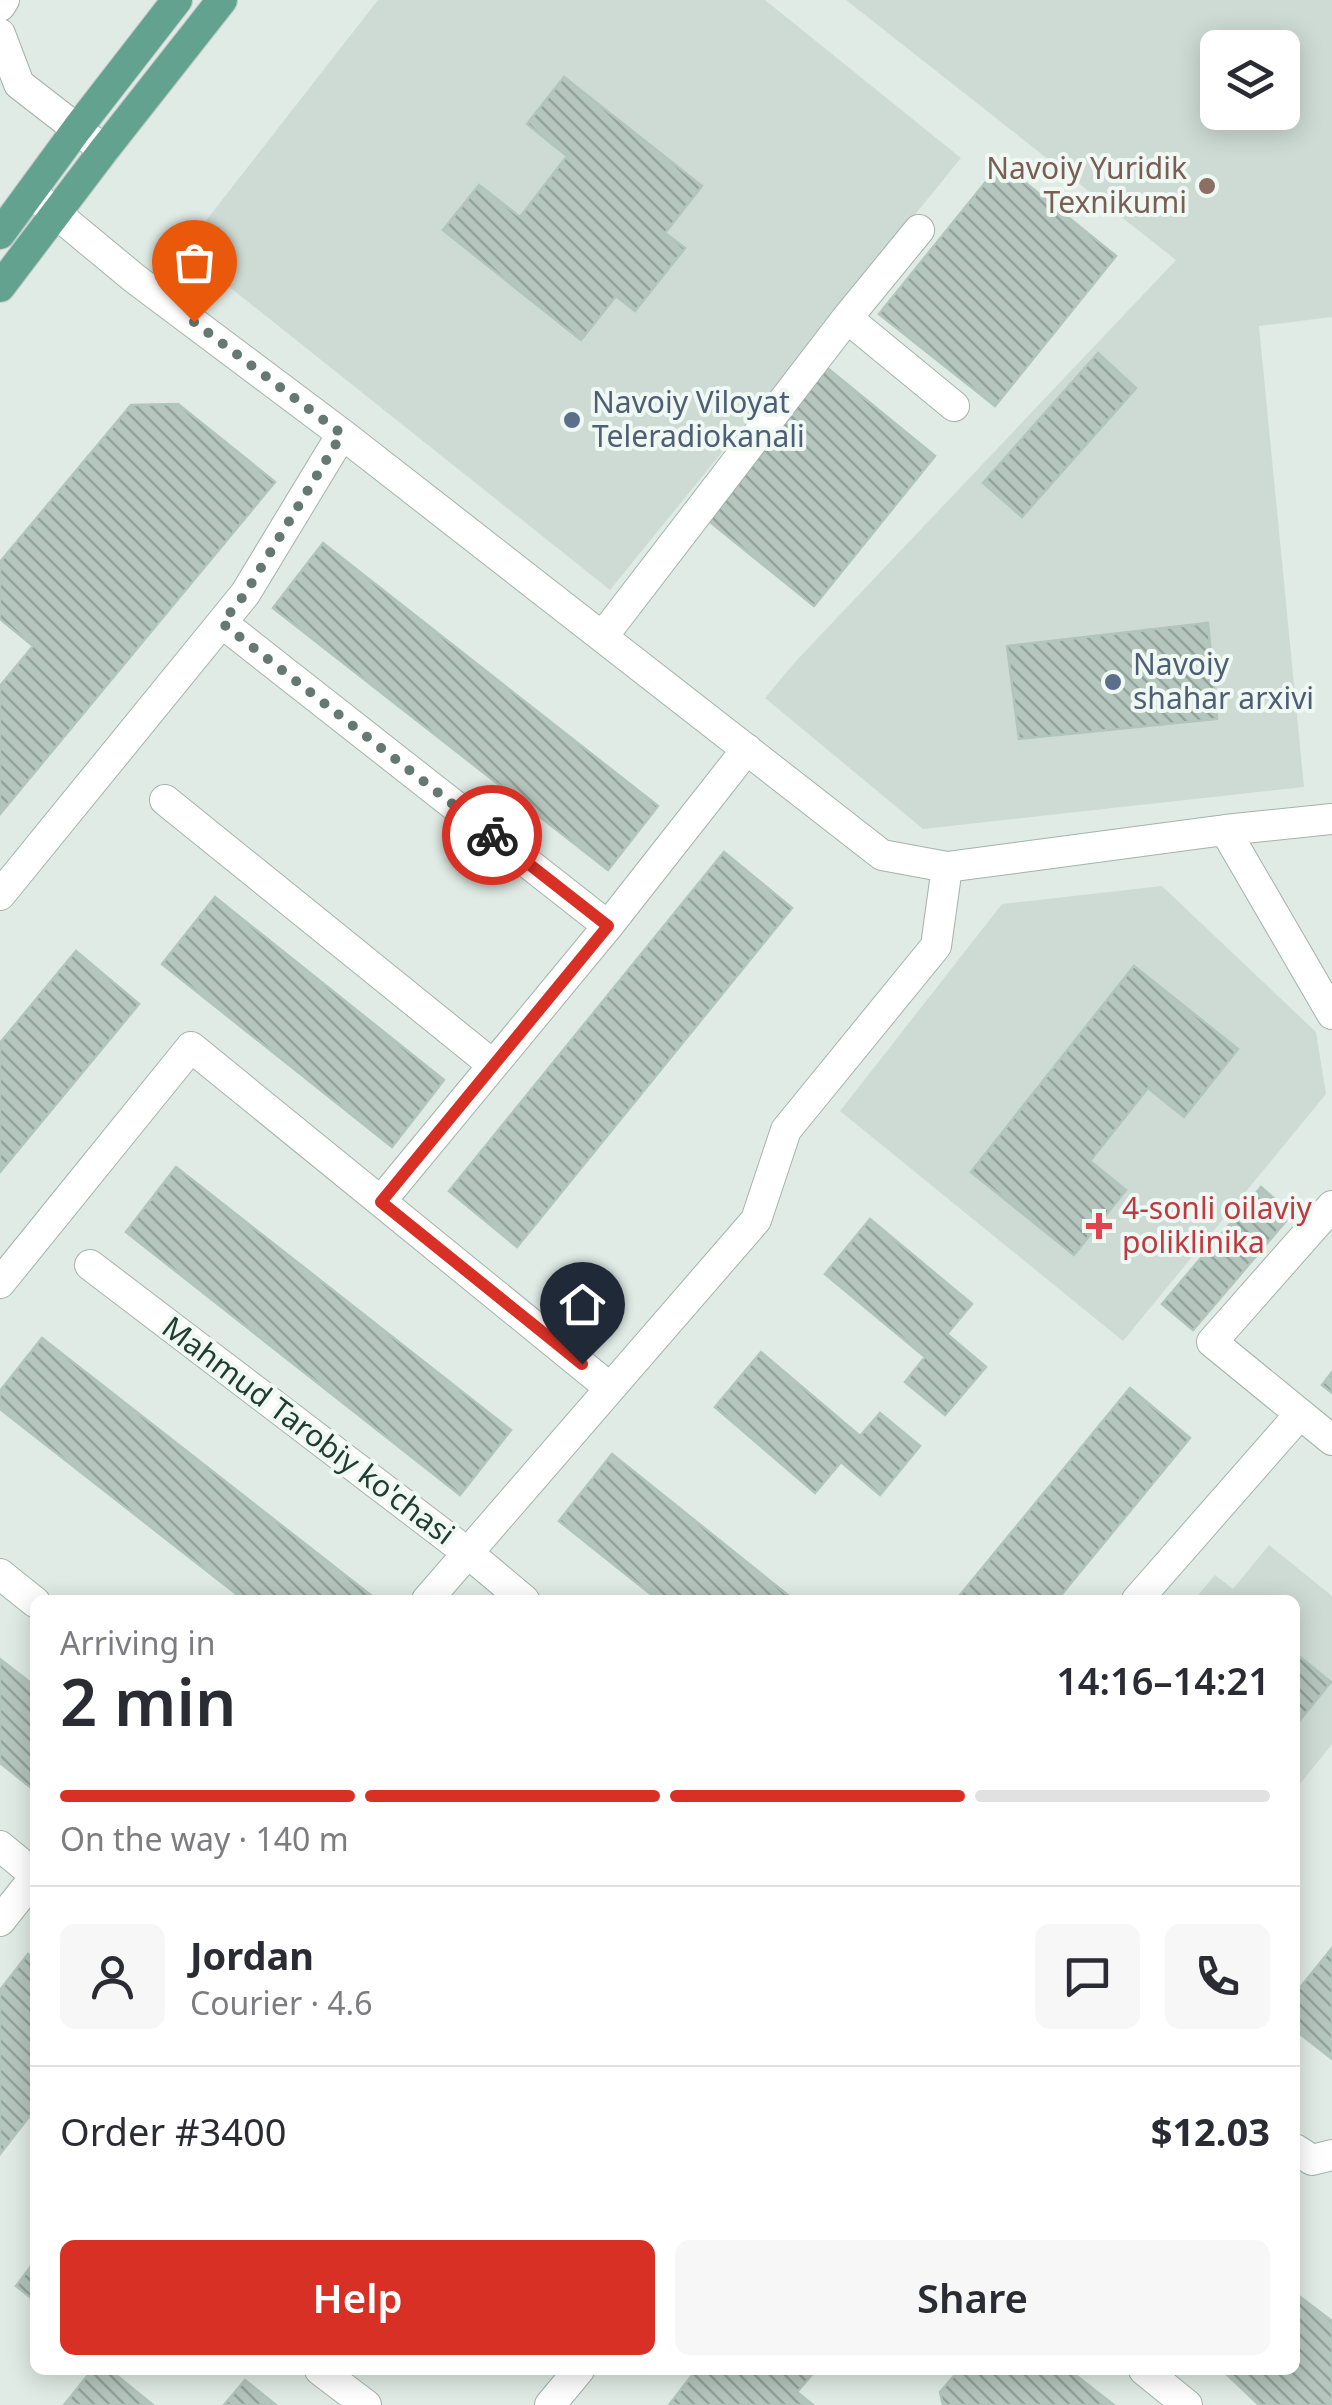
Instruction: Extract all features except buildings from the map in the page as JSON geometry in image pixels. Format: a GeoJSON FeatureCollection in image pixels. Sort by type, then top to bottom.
{"type":"FeatureCollection","features":[{"type":"Feature","properties":{"kind":"main road"},"geometry":{"type":"LineString","coordinates":[[0,234],[177,0]]}},
{"type":"Feature","properties":{"kind":"main road"},"geometry":{"type":"LineString","coordinates":[[0,287],[222,0]]}},
{"type":"Feature","properties":{"kind":"street"},"geometry":{"type":"LineString","coordinates":[[0,34],[20,84],[104,150]]}},
{"type":"Feature","properties":{"kind":"street"},"geometry":{"type":"LineString","coordinates":[[31,193],[134,278],[342,434],[882,856],[947,866],[1332,819]]}},
{"type":"Feature","properties":{"kind":"street"},"geometry":{"type":"LineString","coordinates":[[603,636],[919,230]]}},
{"type":"Feature","properties":{"kind":"street"},"geometry":{"type":"LineString","coordinates":[[847,318],[954,406]]}},
{"type":"Feature","properties":{"kind":"street"},"geometry":{"type":"LineString","coordinates":[[0,895],[245,594],[342,434]]}},
{"type":"Feature","properties":{"kind":"street"},"geometry":{"type":"LineString","coordinates":[[222,623],[608,926]]}},
{"type":"Feature","properties":{"kind":"street"},"geometry":{"type":"LineString","coordinates":[[381,1202],[608,926],[747,749]]}},
{"type":"Feature","properties":{"kind":"street"},"geometry":{"type":"LineString","coordinates":[[165,800],[493,1066]]}},
{"type":"Feature","properties":{"kind":"street"},"geometry":{"type":"LineString","coordinates":[[1225,830],[1332,1014]]}},
{"type":"Feature","properties":{"kind":"street"},"geometry":{"type":"LineString","coordinates":[[431,1595],[756,1220],[786,1130],[936,946],[947,866]]}},
{"type":"Feature","properties":{"kind":"street"},"geometry":{"type":"LineString","coordinates":[[0,1282],[191,1047],[610,1388]]}},
{"type":"Feature","properties":{"kind":"street"},"geometry":{"type":"LineString","coordinates":[[1332,1206],[1212,1342],[1332,1440]]}},
{"type":"Feature","properties":{"kind":"street","name":"Mahmud Tarobiy ko'chasi"},"geometry":{"type":"LineString","coordinates":[[90,1265],[518,1595]]}},
{"type":"Feature","properties":{"kind":"street"},"geometry":{"type":"LineString","coordinates":[[1141,1595],[1300,1414]]}},
{"type":"Feature","properties":{"kind":"street"},"geometry":{"type":"LineString","coordinates":[[0,1574],[30,1598]]}},
{"type":"Feature","properties":{"kind":"street"},"geometry":{"type":"LineString","coordinates":[[0,1846],[30,1872]]}},
{"type":"Feature","properties":{"kind":"street"},"geometry":{"type":"LineString","coordinates":[[0,1921],[30,1882]]}},
{"type":"Feature","properties":{"kind":"street"},"geometry":{"type":"LineString","coordinates":[[1300,2152],[1312,2160],[1332,2155]]}},
{"type":"Feature","properties":{"kind":"street"},"geometry":{"type":"LineString","coordinates":[[327,2375],[366,2405]]}},
{"type":"Feature","properties":{"kind":"street"},"geometry":{"type":"LineString","coordinates":[[550,2405],[575,2375]]}},
{"type":"Feature","properties":{"kind":"street"},"geometry":{"type":"LineString","coordinates":[[1150,2375],[1188,2405]]}},
{"type":"Feature","properties":{"kind":"shaded area","name":"Navoiy Viloyat Teleradiokanali"},"geometry":{"type":"Polygon","coordinates":[[[378,0],[765,0],[961,158],[610,590],[183,250],[378,0]]]}},
{"type":"Feature","properties":{"kind":"shaded area"},"geometry":{"type":"Polygon","coordinates":[[[846,0],[1332,0],[1332,317],[1259,326],[1304,787],[923,829],[765,698],[1176,260],[846,0]]]}},
{"type":"Feature","properties":{"kind":"shaded area","name":"4-sonli oilaviy poliklinika"},"geometry":{"type":"Polygon","coordinates":[[[1162,886],[1316,1032],[1326,1094],[1123,1341],[840,1111],[1002,904],[1162,886]]]}},
{"type":"Feature","properties":{"kind":"shaded area"},"geometry":{"type":"Polygon","coordinates":[[[1269,1545],[1332,1596],[1332,1744],[1300,1784],[1300,1595],[1198,1595],[1215,1575],[1233,1589],[1269,1545]]]}},
{"type":"Feature","properties":{"kind":"way so far"},"geometry":{"type":"LineString","coordinates":[[194,322],[342,434],[245,594],[222,623],[492,835]]}},
{"type":"Feature","properties":{"kind":"place","name":"Navoiy Yuridik Texnikumi"},"geometry":{"type":"Point","coordinates":[1207,186]}},
{"type":"Feature","properties":{"kind":"place","name":"Navoiy Viloyat Teleradiokanali"},"geometry":{"type":"Point","coordinates":[572,420]}},
{"type":"Feature","properties":{"kind":"place","name":"Navoiy shahar arxivi"},"geometry":{"type":"Point","coordinates":[1113,682]}},
{"type":"Feature","properties":{"kind":"place","name":"4-sonli oilaviy poliklinika"},"geometry":{"type":"Point","coordinates":[1099,1226]}},
{"type":"Feature","properties":{"kind":"route"},"geometry":{"type":"LineString","coordinates":[[492,835],[608,926],[381,1202],[582,1364]]}}]}
